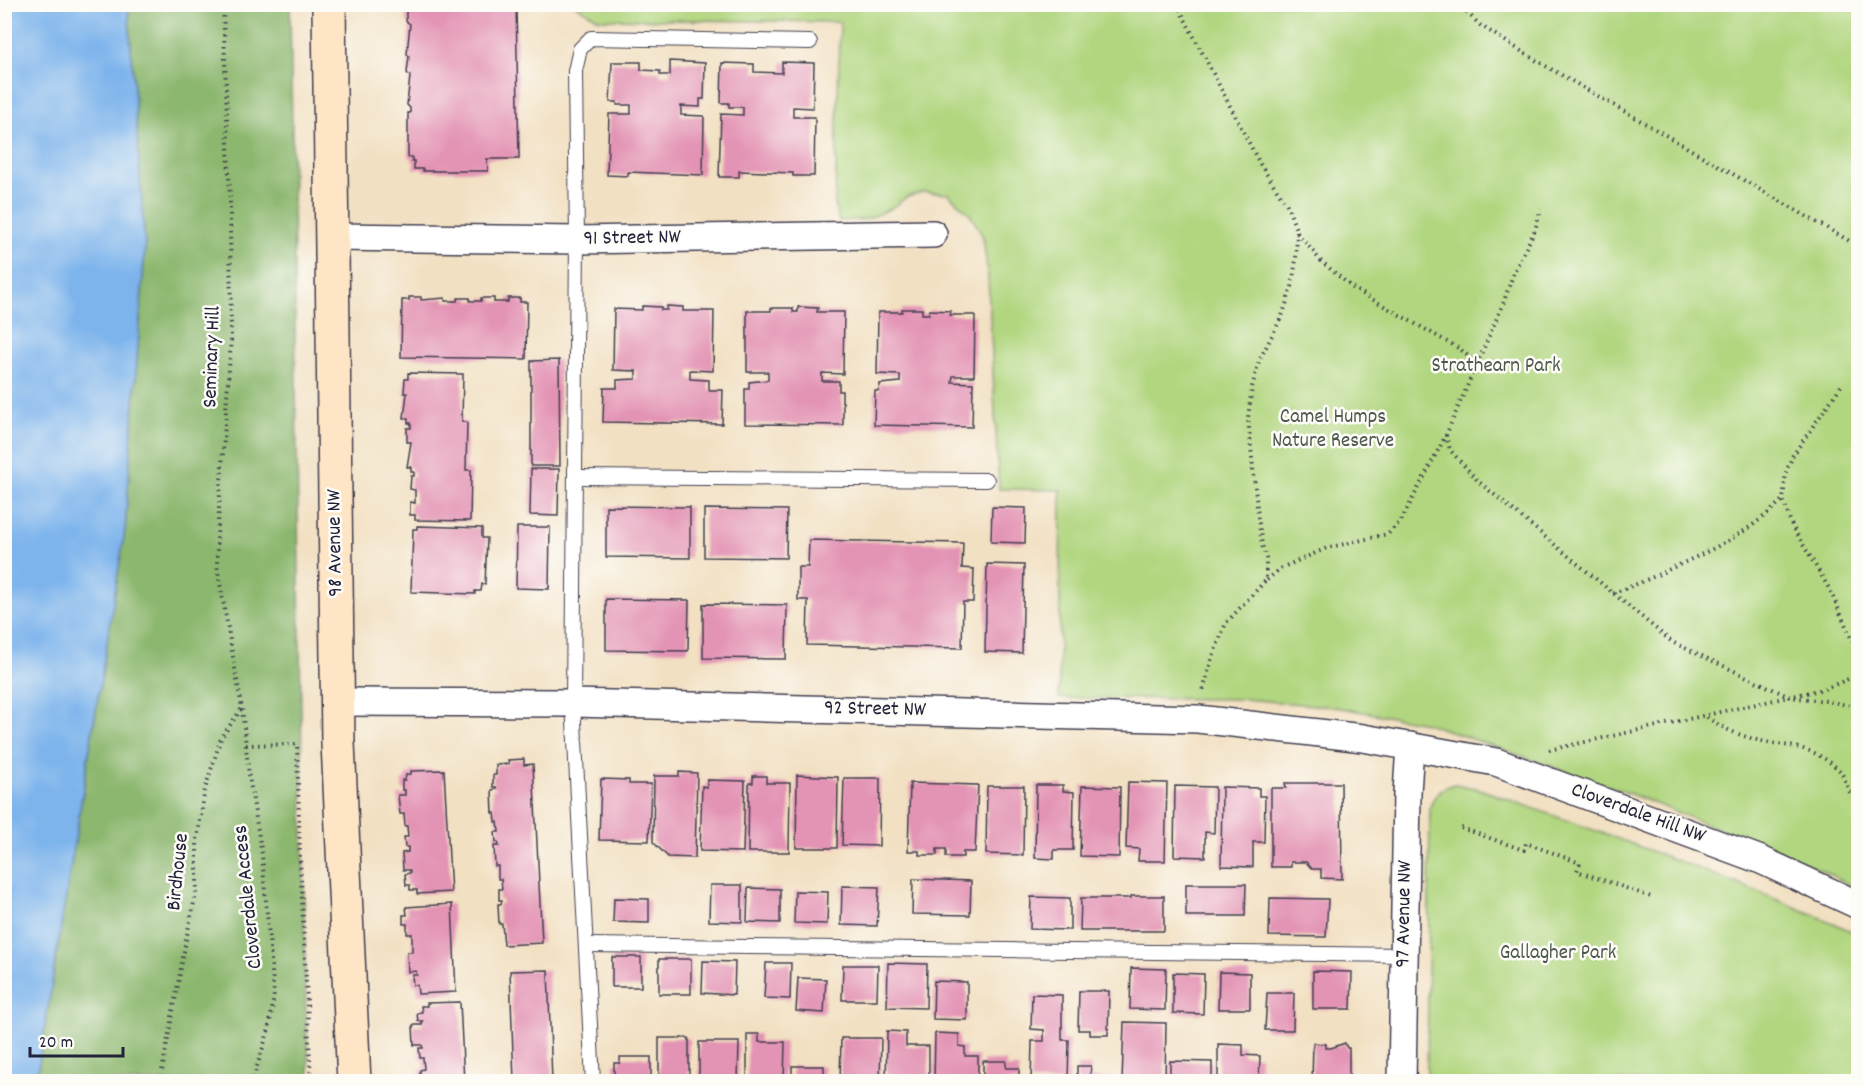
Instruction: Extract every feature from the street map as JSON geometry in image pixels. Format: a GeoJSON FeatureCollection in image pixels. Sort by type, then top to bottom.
{"type":"FeatureCollection","features":[{"type":"Feature","properties":{"kind":"main road","name":"98 Avenue NW"},"geometry":{"type":"LineString","coordinates":[[329,4],[338,702],[354,1082]]}},
{"type":"Feature","properties":{"kind":"street","name":"91 Street NW"},"geometry":{"type":"LineString","coordinates":[[332,237],[576,240],[933,234]]}},
{"type":"Feature","properties":{"kind":"street","name":"92 Street NW"},"geometry":{"type":"LineString","coordinates":[[338,702],[573,703],[1198,719],[1363,738],[1410,746]]}},
{"type":"Feature","properties":{"kind":"street","name":"Cloverdale Hill NW"},"geometry":{"type":"LineString","coordinates":[[1410,746],[1505,765],[1761,860],[1858,905]]}},
{"type":"Feature","properties":{"kind":"street","name":"97 Avenue NW"},"geometry":{"type":"LineString","coordinates":[[1402,1082],[1407,793],[1410,746]]}},
{"type":"Feature","properties":{"kind":"lane"},"geometry":{"type":"LineString","coordinates":[[593,1082],[573,703],[575,71],[580,49],[591,38],[810,42]]}},
{"type":"Feature","properties":{"kind":"lane"},"geometry":{"type":"LineString","coordinates":[[575,477],[987,480]]}},
{"type":"Feature","properties":{"kind":"lane"},"geometry":{"type":"LineString","coordinates":[[587,945],[1405,955]]}},
{"type":"Feature","properties":{"kind":"path","name":"Seminary Hill"},"geometry":{"type":"LineString","coordinates":[[222,4],[230,203],[231,340],[217,536],[217,566],[242,708]]}},
{"type":"Feature","properties":{"kind":"path"},"geometry":{"type":"LineString","coordinates":[[1177,4],[1260,164],[1287,205],[1296,232],[1296,259],[1292,287],[1278,325],[1259,361],[1252,387],[1248,418],[1260,533],[1266,558],[1266,580]]}},
{"type":"Feature","properties":{"kind":"path"},"geometry":{"type":"LineString","coordinates":[[1458,4],[1480,25],[1537,61],[1858,246]]}},
{"type":"Feature","properties":{"kind":"path"},"geometry":{"type":"LineString","coordinates":[[1198,719],[1212,658],[1226,623],[1266,580],[1281,568],[1327,548],[1388,534],[1401,521],[1446,435],[1503,304],[1514,272],[1535,230],[1541,209]]}},
{"type":"Feature","properties":{"kind":"path"},"geometry":{"type":"LineString","coordinates":[[1296,232],[1321,261],[1354,289],[1460,349],[1477,364]]}},
{"type":"Feature","properties":{"kind":"path"},"geometry":{"type":"LineString","coordinates":[[1841,386],[1793,455],[1786,472],[1782,500],[1792,526],[1830,590],[1858,653]]}},
{"type":"Feature","properties":{"kind":"path"},"geometry":{"type":"LineString","coordinates":[[1446,435],[1450,450],[1479,482],[1672,642],[1790,697],[1826,700],[1858,707]]}},
{"type":"Feature","properties":{"kind":"path"},"geometry":{"type":"LineString","coordinates":[[1613,593],[1632,587],[1714,549],[1752,526],[1782,500]]}},
{"type":"Feature","properties":{"kind":"path"},"geometry":{"type":"LineString","coordinates":[[1543,752],[1824,689],[1858,675]]}},
{"type":"Feature","properties":{"kind":"path","name":"Cloverdale Access"},"geometry":{"type":"LineString","coordinates":[[242,708],[262,855],[274,995],[268,1029],[252,1082]]}},
{"type":"Feature","properties":{"kind":"path","name":"Birdhouse"},"geometry":{"type":"LineString","coordinates":[[160,1082],[186,935],[197,890],[197,840],[205,789],[221,738],[242,708]]}},
{"type":"Feature","properties":{"kind":"path"},"geometry":{"type":"LineString","coordinates":[[1707,716],[1719,726],[1743,735],[1768,743],[1800,747],[1820,756],[1839,770],[1853,798],[1858,800]]}},
{"type":"Feature","properties":{"kind":"path"},"geometry":{"type":"LineString","coordinates":[[246,744],[297,744],[311,1082]]}},
{"type":"Feature","properties":{"kind":"path"},"geometry":{"type":"LineString","coordinates":[[1461,828],[1524,850],[1526,843],[1580,862],[1577,871],[1651,897]]}},
{"type":"Feature","properties":{"kind":"green space"},"geometry":{"type":"Polygon","coordinates":[[[128,5],[290,5],[306,1020],[310,1081],[36,1082],[125,530],[145,247],[128,5]]]}},
{"type":"Feature","properties":{"kind":"green space","name":"Strathearn Park"},"geometry":{"type":"Polygon","coordinates":[[[575,5],[1858,5],[1858,889],[1819,869],[1623,791],[1426,723],[1335,707],[1244,699],[1059,698],[1061,490],[999,489],[988,277],[983,237],[970,214],[948,194],[923,192],[907,197],[868,219],[839,221],[835,206],[840,22],[599,19],[575,5]]]}},
{"type":"Feature","properties":{"kind":"green space","name":"Gallagher Park"},"geometry":{"type":"Polygon","coordinates":[[[1455,784],[1479,789],[1670,858],[1764,894],[1858,934],[1858,1081],[1427,1081],[1430,808],[1439,792],[1455,784]]]}},
{"type":"Feature","properties":{"kind":"water"},"geometry":{"type":"Polygon","coordinates":[[[5,4],[128,5],[145,247],[125,530],[36,1082],[4,1081],[5,4]]]}},
{"type":"Feature","properties":{"kind":"building"},"geometry":{"type":"Polygon","coordinates":[[[516,6],[519,159],[487,159],[488,171],[414,169],[412,157],[408,157],[410,108],[407,105],[410,76],[407,73],[409,56],[407,54],[410,24],[406,21],[406,11],[410,8],[516,6]]]}},
{"type":"Feature","properties":{"kind":"building"},"geometry":{"type":"Polygon","coordinates":[[[670,61],[705,63],[704,99],[700,99],[700,107],[681,106],[681,115],[704,116],[703,175],[628,172],[628,176],[607,175],[609,114],[631,114],[631,105],[617,105],[617,102],[610,102],[612,62],[641,62],[641,70],[660,71],[660,75],[670,75],[670,61]]]}},
{"type":"Feature","properties":{"kind":"building"},"geometry":{"type":"Polygon","coordinates":[[[782,62],[814,63],[813,108],[793,107],[793,117],[815,117],[814,176],[739,171],[739,177],[719,177],[721,114],[743,115],[743,107],[729,107],[729,103],[721,103],[722,63],[754,64],[754,72],[782,73],[782,62]]]}},
{"type":"Feature","properties":{"kind":"building"},"geometry":{"type":"Polygon","coordinates":[[[409,297],[421,297],[421,300],[445,298],[445,301],[470,298],[470,301],[481,301],[481,298],[494,298],[494,302],[508,302],[508,298],[520,298],[520,302],[527,302],[526,359],[401,357],[402,300],[409,300],[409,297]]]}},
{"type":"Feature","properties":{"kind":"building"},"geometry":{"type":"Polygon","coordinates":[[[642,306],[661,307],[661,310],[667,310],[667,306],[683,307],[683,311],[714,311],[713,371],[690,370],[690,379],[709,380],[709,390],[723,390],[722,424],[603,422],[604,388],[617,388],[617,380],[636,379],[636,371],[613,370],[614,309],[642,310],[642,306]]]}},
{"type":"Feature","properties":{"kind":"building"},"geometry":{"type":"Polygon","coordinates":[[[798,307],[818,308],[817,312],[844,312],[843,374],[822,373],[822,381],[839,381],[839,391],[842,391],[843,402],[843,425],[745,424],[745,389],[749,389],[749,382],[768,380],[768,372],[747,372],[747,311],[793,308],[793,312],[798,312],[798,307]]]}},
{"type":"Feature","properties":{"kind":"building"},"geometry":{"type":"Polygon","coordinates":[[[902,309],[922,309],[922,314],[929,314],[929,310],[951,311],[950,315],[975,315],[974,376],[953,376],[952,382],[973,383],[972,427],[874,425],[875,391],[879,391],[880,384],[900,382],[900,375],[877,374],[878,312],[902,312],[902,309]]]}},
{"type":"Feature","properties":{"kind":"building"},"geometry":{"type":"Polygon","coordinates":[[[559,360],[560,466],[531,466],[531,361],[559,360]]]}},
{"type":"Feature","properties":{"kind":"building"},"geometry":{"type":"Polygon","coordinates":[[[408,373],[463,374],[462,422],[467,422],[466,470],[471,470],[470,521],[415,520],[415,515],[410,515],[410,502],[415,503],[415,490],[410,489],[411,476],[414,476],[414,472],[411,472],[411,467],[407,467],[411,442],[407,442],[407,428],[411,428],[411,423],[408,423],[408,418],[404,418],[407,393],[404,393],[405,379],[408,379],[408,373]]]}},
{"type":"Feature","properties":{"kind":"building"},"geometry":{"type":"Polygon","coordinates":[[[531,469],[559,469],[558,516],[530,515],[531,469]]]}},
{"type":"Feature","properties":{"kind":"building"},"geometry":{"type":"Polygon","coordinates":[[[606,506],[690,507],[690,558],[606,557],[606,506]]]}},
{"type":"Feature","properties":{"kind":"building"},"geometry":{"type":"Polygon","coordinates":[[[992,507],[1026,508],[1025,543],[991,542],[992,507]]]}},
{"type":"Feature","properties":{"kind":"building"},"geometry":{"type":"Polygon","coordinates":[[[704,509],[787,510],[786,558],[704,557],[704,509]]]}},
{"type":"Feature","properties":{"kind":"building"},"geometry":{"type":"Polygon","coordinates":[[[417,526],[482,528],[482,538],[487,538],[485,584],[482,584],[481,591],[475,591],[475,594],[411,592],[413,529],[417,529],[417,526]]]}},
{"type":"Feature","properties":{"kind":"building"},"geometry":{"type":"Polygon","coordinates":[[[517,527],[550,527],[549,589],[516,588],[517,527]]]}},
{"type":"Feature","properties":{"kind":"building"},"geometry":{"type":"Polygon","coordinates":[[[809,540],[963,543],[962,568],[974,569],[973,602],[963,602],[962,648],[807,645],[808,600],[798,600],[798,567],[808,567],[809,540]]]}},
{"type":"Feature","properties":{"kind":"building"},"geometry":{"type":"Polygon","coordinates":[[[987,564],[1024,565],[1022,653],[985,652],[987,564]]]}},
{"type":"Feature","properties":{"kind":"building"},"geometry":{"type":"Polygon","coordinates":[[[606,599],[689,600],[688,651],[606,650],[606,599]]]}},
{"type":"Feature","properties":{"kind":"building"},"geometry":{"type":"Polygon","coordinates":[[[703,604],[787,605],[786,659],[703,658],[703,604]]]}},
{"type":"Feature","properties":{"kind":"building"},"geometry":{"type":"Polygon","coordinates":[[[524,759],[524,765],[533,764],[542,943],[504,945],[502,924],[499,924],[498,904],[501,904],[502,900],[499,900],[499,889],[502,889],[501,879],[498,879],[498,866],[495,866],[494,846],[499,846],[495,832],[499,832],[498,822],[493,813],[492,790],[496,787],[493,787],[493,775],[496,775],[496,765],[509,764],[508,760],[524,759]]]}},
{"type":"Feature","properties":{"kind":"building"},"geometry":{"type":"Polygon","coordinates":[[[444,770],[451,892],[417,894],[417,890],[410,890],[410,885],[406,885],[405,874],[410,873],[410,870],[403,870],[402,853],[408,852],[404,837],[408,837],[404,814],[400,814],[398,795],[405,795],[405,790],[402,790],[402,780],[405,780],[406,775],[411,774],[411,771],[444,770]]]}},
{"type":"Feature","properties":{"kind":"building"},"geometry":{"type":"Polygon","coordinates":[[[679,772],[697,773],[695,858],[668,857],[653,842],[654,776],[679,776],[679,772]]]}},
{"type":"Feature","properties":{"kind":"building"},"geometry":{"type":"Polygon","coordinates":[[[797,775],[838,777],[837,848],[796,848],[797,775]]]}},
{"type":"Feature","properties":{"kind":"building"},"geometry":{"type":"Polygon","coordinates":[[[753,776],[766,776],[766,783],[790,783],[789,852],[748,852],[749,783],[753,783],[753,776]]]}},
{"type":"Feature","properties":{"kind":"building"},"geometry":{"type":"Polygon","coordinates":[[[844,778],[880,778],[879,846],[842,845],[844,778]]]}},
{"type":"Feature","properties":{"kind":"building"},"geometry":{"type":"Polygon","coordinates":[[[601,779],[629,780],[629,784],[651,784],[649,841],[599,840],[601,779]]]}},
{"type":"Feature","properties":{"kind":"building"},"geometry":{"type":"Polygon","coordinates":[[[707,780],[745,781],[743,852],[700,851],[702,786],[707,787],[707,780]]]}},
{"type":"Feature","properties":{"kind":"building"},"geometry":{"type":"Polygon","coordinates":[[[1128,782],[1167,783],[1165,861],[1138,861],[1139,849],[1126,848],[1128,782]]]}},
{"type":"Feature","properties":{"kind":"building"},"geometry":{"type":"Polygon","coordinates":[[[910,783],[978,785],[975,852],[963,852],[963,857],[946,857],[946,849],[937,849],[937,855],[919,855],[919,851],[908,851],[910,783]]]}},
{"type":"Feature","properties":{"kind":"building"},"geometry":{"type":"Polygon","coordinates":[[[1285,783],[1341,783],[1342,879],[1321,878],[1321,869],[1312,869],[1306,862],[1291,862],[1291,867],[1271,867],[1271,788],[1286,788],[1285,783]]]}},
{"type":"Feature","properties":{"kind":"building"},"geometry":{"type":"Polygon","coordinates":[[[1036,785],[1063,785],[1063,791],[1074,792],[1073,850],[1054,850],[1054,859],[1035,858],[1036,785]]]}},
{"type":"Feature","properties":{"kind":"building"},"geometry":{"type":"Polygon","coordinates":[[[987,786],[1024,786],[1023,855],[986,854],[987,786]]]}},
{"type":"Feature","properties":{"kind":"building"},"geometry":{"type":"Polygon","coordinates":[[[1082,786],[1120,787],[1119,857],[1080,856],[1082,786]]]}},
{"type":"Feature","properties":{"kind":"building"},"geometry":{"type":"Polygon","coordinates":[[[1175,786],[1215,787],[1214,833],[1205,832],[1205,857],[1174,856],[1175,786]]]}},
{"type":"Feature","properties":{"kind":"building"},"geometry":{"type":"Polygon","coordinates":[[[1222,787],[1259,788],[1259,796],[1265,796],[1264,842],[1253,842],[1253,867],[1221,866],[1222,787]]]}},
{"type":"Feature","properties":{"kind":"building"},"geometry":{"type":"Polygon","coordinates":[[[913,879],[971,881],[970,915],[912,914],[913,879]]]}},
{"type":"Feature","properties":{"kind":"building"},"geometry":{"type":"Polygon","coordinates":[[[1186,884],[1246,884],[1245,916],[1186,916],[1186,884]]]}},
{"type":"Feature","properties":{"kind":"building"},"geometry":{"type":"Polygon","coordinates":[[[710,885],[742,885],[742,922],[709,921],[710,885]]]}},
{"type":"Feature","properties":{"kind":"building"},"geometry":{"type":"Polygon","coordinates":[[[842,886],[879,887],[877,926],[841,925],[842,886]]]}},
{"type":"Feature","properties":{"kind":"building"},"geometry":{"type":"Polygon","coordinates":[[[748,888],[780,889],[780,923],[747,922],[748,888]]]}},
{"type":"Feature","properties":{"kind":"building"},"geometry":{"type":"Polygon","coordinates":[[[795,891],[828,892],[827,924],[794,923],[795,891]]]}},
{"type":"Feature","properties":{"kind":"building"},"geometry":{"type":"Polygon","coordinates":[[[1131,896],[1164,896],[1164,931],[1080,931],[1081,898],[1131,898],[1131,896]]]}},
{"type":"Feature","properties":{"kind":"building"},"geometry":{"type":"Polygon","coordinates":[[[1031,897],[1070,898],[1070,930],[1030,929],[1031,897]]]}},
{"type":"Feature","properties":{"kind":"building"},"geometry":{"type":"Polygon","coordinates":[[[614,898],[649,899],[649,923],[613,922],[614,898]]]}},
{"type":"Feature","properties":{"kind":"building"},"geometry":{"type":"Polygon","coordinates":[[[1270,898],[1328,899],[1326,937],[1269,936],[1270,898]]]}},
{"type":"Feature","properties":{"kind":"building"},"geometry":{"type":"Polygon","coordinates":[[[452,904],[456,992],[418,994],[417,985],[413,985],[412,975],[417,975],[416,971],[408,972],[407,952],[412,952],[412,934],[407,934],[407,924],[403,924],[403,915],[407,915],[406,907],[452,904]]]}},
{"type":"Feature","properties":{"kind":"building"},"geometry":{"type":"Polygon","coordinates":[[[612,957],[641,957],[641,987],[612,987],[612,957]]]}},
{"type":"Feature","properties":{"kind":"building"},"geometry":{"type":"Polygon","coordinates":[[[659,959],[691,959],[691,994],[659,994],[659,959]]]}},
{"type":"Feature","properties":{"kind":"building"},"geometry":{"type":"Polygon","coordinates":[[[703,961],[735,962],[734,995],[702,993],[703,961]]]}},
{"type":"Feature","properties":{"kind":"building"},"geometry":{"type":"Polygon","coordinates":[[[766,963],[791,963],[790,999],[764,998],[766,963]]]}},
{"type":"Feature","properties":{"kind":"building"},"geometry":{"type":"Polygon","coordinates":[[[888,963],[927,964],[926,1008],[887,1007],[888,963]]]}},
{"type":"Feature","properties":{"kind":"building"},"geometry":{"type":"Polygon","coordinates":[[[843,965],[878,965],[877,1000],[842,1000],[843,965]]]}},
{"type":"Feature","properties":{"kind":"building"},"geometry":{"type":"Polygon","coordinates":[[[1131,968],[1166,969],[1165,1010],[1130,1009],[1131,968]]]}},
{"type":"Feature","properties":{"kind":"building"},"geometry":{"type":"Polygon","coordinates":[[[548,970],[552,1082],[514,1082],[510,971],[548,970]]]}},
{"type":"Feature","properties":{"kind":"building"},"geometry":{"type":"Polygon","coordinates":[[[1313,971],[1352,972],[1351,1009],[1313,1009],[1313,971]]]}},
{"type":"Feature","properties":{"kind":"building"},"geometry":{"type":"Polygon","coordinates":[[[1219,972],[1250,973],[1250,1009],[1218,1009],[1219,972]]]}},
{"type":"Feature","properties":{"kind":"building"},"geometry":{"type":"Polygon","coordinates":[[[1173,973],[1204,974],[1203,1014],[1173,1013],[1173,973]]]}},
{"type":"Feature","properties":{"kind":"building"},"geometry":{"type":"Polygon","coordinates":[[[798,978],[826,979],[824,1013],[796,1011],[798,978]]]}},
{"type":"Feature","properties":{"kind":"building"},"geometry":{"type":"Polygon","coordinates":[[[934,981],[967,982],[967,1020],[933,1019],[934,981]]]}},
{"type":"Feature","properties":{"kind":"building"},"geometry":{"type":"Polygon","coordinates":[[[1079,991],[1109,991],[1108,1035],[1090,1035],[1090,1030],[1078,1030],[1079,991]]]}},
{"type":"Feature","properties":{"kind":"building"},"geometry":{"type":"Polygon","coordinates":[[[1267,993],[1294,993],[1293,1030],[1265,1030],[1267,993]]]}},
{"type":"Feature","properties":{"kind":"building"},"geometry":{"type":"Polygon","coordinates":[[[1032,994],[1062,995],[1062,1040],[1069,1040],[1068,1082],[1031,1082],[1032,1041],[1044,1041],[1044,1030],[1031,1029],[1032,994]]]}},
{"type":"Feature","properties":{"kind":"building"},"geometry":{"type":"Polygon","coordinates":[[[460,1002],[464,1082],[425,1082],[425,1079],[420,1079],[420,1070],[424,1069],[419,1048],[423,1048],[422,1045],[414,1045],[413,1025],[422,1025],[423,1021],[418,1021],[417,1013],[422,1012],[421,1006],[427,1006],[427,1003],[460,1002]]]}},
{"type":"Feature","properties":{"kind":"building"},"geometry":{"type":"Polygon","coordinates":[[[1124,1022],[1166,1023],[1165,1082],[1122,1082],[1124,1022]]]}},
{"type":"Feature","properties":{"kind":"building"},"geometry":{"type":"Polygon","coordinates":[[[887,1031],[906,1032],[906,1046],[929,1046],[929,1082],[886,1082],[887,1031]]]}},
{"type":"Feature","properties":{"kind":"building"},"geometry":{"type":"Polygon","coordinates":[[[935,1033],[959,1034],[959,1046],[965,1047],[965,1056],[978,1056],[978,1082],[934,1082],[935,1033]]]}},
{"type":"Feature","properties":{"kind":"building"},"geometry":{"type":"Polygon","coordinates":[[[747,1034],[759,1034],[759,1042],[785,1042],[784,1082],[747,1082],[747,1034]]]}},
{"type":"Feature","properties":{"kind":"building"},"geometry":{"type":"Polygon","coordinates":[[[659,1038],[689,1038],[689,1082],[659,1082],[659,1038]]]}},
{"type":"Feature","properties":{"kind":"building"},"geometry":{"type":"Polygon","coordinates":[[[841,1038],[881,1038],[880,1082],[840,1082],[841,1038]]]}},
{"type":"Feature","properties":{"kind":"building"},"geometry":{"type":"Polygon","coordinates":[[[699,1042],[739,1042],[738,1082],[699,1082],[699,1042]]]}},
{"type":"Feature","properties":{"kind":"building"},"geometry":{"type":"Polygon","coordinates":[[[1313,1043],[1326,1044],[1326,1048],[1331,1048],[1345,1043],[1349,1048],[1349,1082],[1312,1082],[1313,1043]]]}},
{"type":"Feature","properties":{"kind":"building"},"geometry":{"type":"Polygon","coordinates":[[[1218,1044],[1243,1045],[1243,1055],[1260,1056],[1259,1082],[1218,1082],[1218,1044]]]}},
{"type":"Feature","properties":{"kind":"building"},"geometry":{"type":"Polygon","coordinates":[[[620,1057],[651,1057],[651,1082],[614,1082],[614,1063],[620,1063],[620,1057]]]}},
{"type":"Feature","properties":{"kind":"building"},"geometry":{"type":"Polygon","coordinates":[[[983,1061],[1006,1061],[1006,1068],[1019,1068],[1019,1082],[983,1082],[983,1061]]]}},
{"type":"Feature","properties":{"kind":"building"},"geometry":{"type":"Polygon","coordinates":[[[1170,1061],[1212,1062],[1212,1082],[1170,1082],[1170,1061]]]}},
{"type":"Feature","properties":{"kind":"building"},"geometry":{"type":"Polygon","coordinates":[[[792,1066],[824,1066],[824,1082],[792,1082],[792,1066]]]}},
{"type":"Feature","properties":{"kind":"building"},"geometry":{"type":"Polygon","coordinates":[[[1077,1066],[1091,1066],[1090,1078],[1119,1079],[1119,1082],[1079,1082],[1077,1066]]]}},
{"type":"Feature","properties":{"kind":"park label","name":"Camel Humps Nature Reserve"},"geometry":{"type":"Point","coordinates":[1333,430]}}]}
